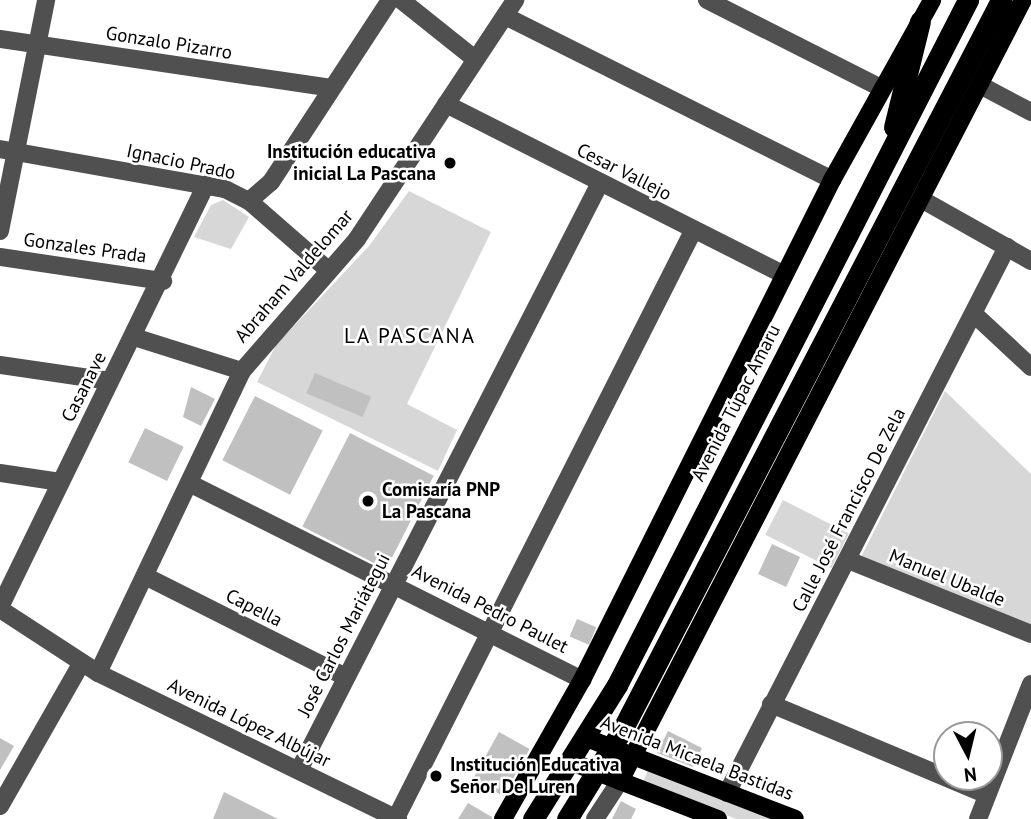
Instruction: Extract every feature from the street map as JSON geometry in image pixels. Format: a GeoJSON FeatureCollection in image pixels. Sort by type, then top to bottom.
{"type":"FeatureCollection","features":[{"type":"Feature","properties":{"kind":"highway","name":"Avenida Túpac Amaru"},"geometry":{"type":"LineString","coordinates":[[533,819],[617,685],[968,0]]}},
{"type":"Feature","properties":{"kind":"highway"},"geometry":{"type":"LineString","coordinates":[[567,819],[612,748],[1001,0]]}},
{"type":"Feature","properties":{"kind":"highway"},"geometry":{"type":"LineString","coordinates":[[884,164],[920,21]]}},
{"type":"Feature","properties":{"kind":"highway"},"geometry":{"type":"LineString","coordinates":[[520,819],[557,781]]}},
{"type":"Feature","properties":{"kind":"main road","name":"Avenida Túpac Amaru"},"geometry":{"type":"LineString","coordinates":[[503,819],[582,680],[832,180],[932,0]]}},
{"type":"Feature","properties":{"kind":"main road"},"geometry":{"type":"LineString","coordinates":[[620,780],[635,756],[1023,0]]}},
{"type":"Feature","properties":{"kind":"main road","name":"Avenida Micaela Bastidas"},"geometry":{"type":"LineString","coordinates":[[584,737],[795,819]]}},
{"type":"Feature","properties":{"kind":"main road"},"geometry":{"type":"LineString","coordinates":[[569,761],[718,819]]}},
{"type":"Feature","properties":{"kind":"street"},"geometry":{"type":"LineString","coordinates":[[0,231],[8,150],[46,0]]}},
{"type":"Feature","properties":{"kind":"street"},"geometry":{"type":"LineString","coordinates":[[249,201],[271,183],[390,0]]}},
{"type":"Feature","properties":{"kind":"street"},"geometry":{"type":"LineString","coordinates":[[401,0],[475,60]]}},
{"type":"Feature","properties":{"kind":"street","name":"Abraham Valdelomar"},"geometry":{"type":"LineString","coordinates":[[98,673],[242,371],[389,195],[515,0]]}},
{"type":"Feature","properties":{"kind":"street"},"geometry":{"type":"LineString","coordinates":[[707,0],[881,88]]}},
{"type":"Feature","properties":{"kind":"street"},"geometry":{"type":"LineString","coordinates":[[505,16],[832,180]]}},
{"type":"Feature","properties":{"kind":"street","name":"Gonzalo Pizarro"},"geometry":{"type":"LineString","coordinates":[[0,39],[331,89]]}},
{"type":"Feature","properties":{"kind":"street"},"geometry":{"type":"LineString","coordinates":[[980,85],[1031,112]]}},
{"type":"Feature","properties":{"kind":"street","name":"Cesar Vallejo"},"geometry":{"type":"LineString","coordinates":[[446,104],[784,275]]}},
{"type":"Feature","properties":{"kind":"street","name":"Ignacio Prado"},"geometry":{"type":"LineString","coordinates":[[8,150],[206,186],[249,201],[327,270]]}},
{"type":"Feature","properties":{"kind":"street","name":"José Carlos Mariátegui"},"geometry":{"type":"LineString","coordinates":[[299,771],[393,582],[600,183]]}},
{"type":"Feature","properties":{"kind":"street","name":"Casanave"},"geometry":{"type":"LineString","coordinates":[[0,608],[110,381],[163,281],[206,186]]}},
{"type":"Feature","properties":{"kind":"street"},"geometry":{"type":"LineString","coordinates":[[921,200],[1031,261]]}},
{"type":"Feature","properties":{"kind":"street"},"geometry":{"type":"LineString","coordinates":[[397,819],[693,231]]}},
{"type":"Feature","properties":{"kind":"street","name":"Calle José Francisco De Zela"},"geometry":{"type":"LineString","coordinates":[[727,793],[1007,247]]}},
{"type":"Feature","properties":{"kind":"street","name":"Gonzales Prada"},"geometry":{"type":"LineString","coordinates":[[0,257],[163,281]]}},
{"type":"Feature","properties":{"kind":"street"},"geometry":{"type":"LineString","coordinates":[[974,314],[1031,367]]}},
{"type":"Feature","properties":{"kind":"street"},"geometry":{"type":"LineString","coordinates":[[134,337],[242,371]]}},
{"type":"Feature","properties":{"kind":"street"},"geometry":{"type":"LineString","coordinates":[[0,365],[110,381]]}},
{"type":"Feature","properties":{"kind":"street"},"geometry":{"type":"LineString","coordinates":[[0,473],[60,482]]}},
{"type":"Feature","properties":{"kind":"street","name":"Avenida Pedro Paulet"},"geometry":{"type":"LineString","coordinates":[[189,484],[393,582],[582,680]]}},
{"type":"Feature","properties":{"kind":"street","name":"Manuel Ubalde"},"geometry":{"type":"LineString","coordinates":[[848,560],[1031,634]]}},
{"type":"Feature","properties":{"kind":"street","name":"Capella"},"geometry":{"type":"LineString","coordinates":[[145,576],[346,677]]}},
{"type":"Feature","properties":{"kind":"street","name":"Avenida López Albújar"},"geometry":{"type":"LineString","coordinates":[[0,608],[81,664],[397,819]]}},
{"type":"Feature","properties":{"kind":"street"},"geometry":{"type":"LineString","coordinates":[[0,806],[81,664]]}},
{"type":"Feature","properties":{"kind":"street"},"geometry":{"type":"LineString","coordinates":[[978,819],[1031,684]]}},
{"type":"Feature","properties":{"kind":"street"},"geometry":{"type":"LineString","coordinates":[[771,704],[988,795]]}},
{"type":"Feature","properties":{"kind":"street"},"geometry":{"type":"LineString","coordinates":[[595,819],[620,780]]}},
{"type":"Feature","properties":{"kind":"shaded area","name":"LA PASCANA"},"geometry":{"type":"Polygon","coordinates":[[[409,191],[491,232],[407,404],[457,430],[438,471],[257,382],[276,345],[369,246],[409,191]]]}},
{"type":"Feature","properties":{"kind":"shaded area"},"geometry":{"type":"Polygon","coordinates":[[[223,200],[249,217],[231,249],[194,237],[211,205],[223,200]]]}},
{"type":"Feature","properties":{"kind":"shaded area"},"geometry":{"type":"Polygon","coordinates":[[[945,391],[1031,474],[1031,626],[860,559],[945,391]]]}},
{"type":"Feature","properties":{"kind":"shaded area"},"geometry":{"type":"Polygon","coordinates":[[[783,500],[849,534],[831,568],[765,535],[783,500]]]}},
{"type":"Feature","properties":{"kind":"shaded area"},"geometry":{"type":"Polygon","coordinates":[[[649,768],[775,819],[736,819],[643,782],[649,768]]]}},
{"type":"Feature","properties":{"kind":"building"},"geometry":{"type":"Polygon","coordinates":[[[315,373],[371,397],[363,417],[306,393],[315,373]]]}},
{"type":"Feature","properties":{"kind":"building"},"geometry":{"type":"Polygon","coordinates":[[[191,387],[215,399],[201,426],[183,417],[191,387]]]}},
{"type":"Feature","properties":{"kind":"building"},"geometry":{"type":"Polygon","coordinates":[[[255,396],[323,431],[290,495],[222,460],[255,396]]]}},
{"type":"Feature","properties":{"kind":"building"},"geometry":{"type":"Polygon","coordinates":[[[145,428],[184,447],[167,481],[128,462],[145,428]]]}},
{"type":"Feature","properties":{"kind":"building","name":"Comisaría PNP La Pascana"},"geometry":{"type":"Polygon","coordinates":[[[350,433],[434,476],[386,569],[302,527],[350,433]]]}},
{"type":"Feature","properties":{"kind":"building"},"geometry":{"type":"Polygon","coordinates":[[[772,544],[800,557],[786,587],[758,574],[772,544]]]}},
{"type":"Feature","properties":{"kind":"building"},"geometry":{"type":"Polygon","coordinates":[[[577,619],[596,627],[589,645],[570,636],[577,619]]]}},
{"type":"Feature","properties":{"kind":"building"},"geometry":{"type":"Polygon","coordinates":[[[668,731],[702,748],[693,767],[657,753],[668,731]]]}},
{"type":"Feature","properties":{"kind":"building"},"geometry":{"type":"Polygon","coordinates":[[[499,732],[530,749],[503,796],[473,779],[499,732]]]}},
{"type":"Feature","properties":{"kind":"building"},"geometry":{"type":"Polygon","coordinates":[[[0,738],[14,746],[0,770],[0,738]]]}},
{"type":"Feature","properties":{"kind":"building"},"geometry":{"type":"Polygon","coordinates":[[[224,792],[278,819],[213,819],[224,792]]]}},
{"type":"Feature","properties":{"kind":"building"},"geometry":{"type":"Polygon","coordinates":[[[621,801],[636,809],[631,819],[612,819],[621,801]]]}},
{"type":"Feature","properties":{"kind":"building"},"geometry":{"type":"Polygon","coordinates":[[[468,803],[492,817],[492,819],[458,819],[468,803]]]}},
{"type":"Feature","properties":{"kind":"place","name":"Institución educativa inicial La Pascana"},"geometry":{"type":"Point","coordinates":[450,163]}},
{"type":"Feature","properties":{"kind":"place","name":"Comisaría PNP La Pascana"},"geometry":{"type":"Point","coordinates":[368,501]}},
{"type":"Feature","properties":{"kind":"place","name":"Institución Educativa Señor De Luren"},"geometry":{"type":"Point","coordinates":[436,776]}},
{"type":"Feature","properties":{"kind":"district","name":"LA PASCANA"},"geometry":{"type":"Point","coordinates":[410,336]}}]}
